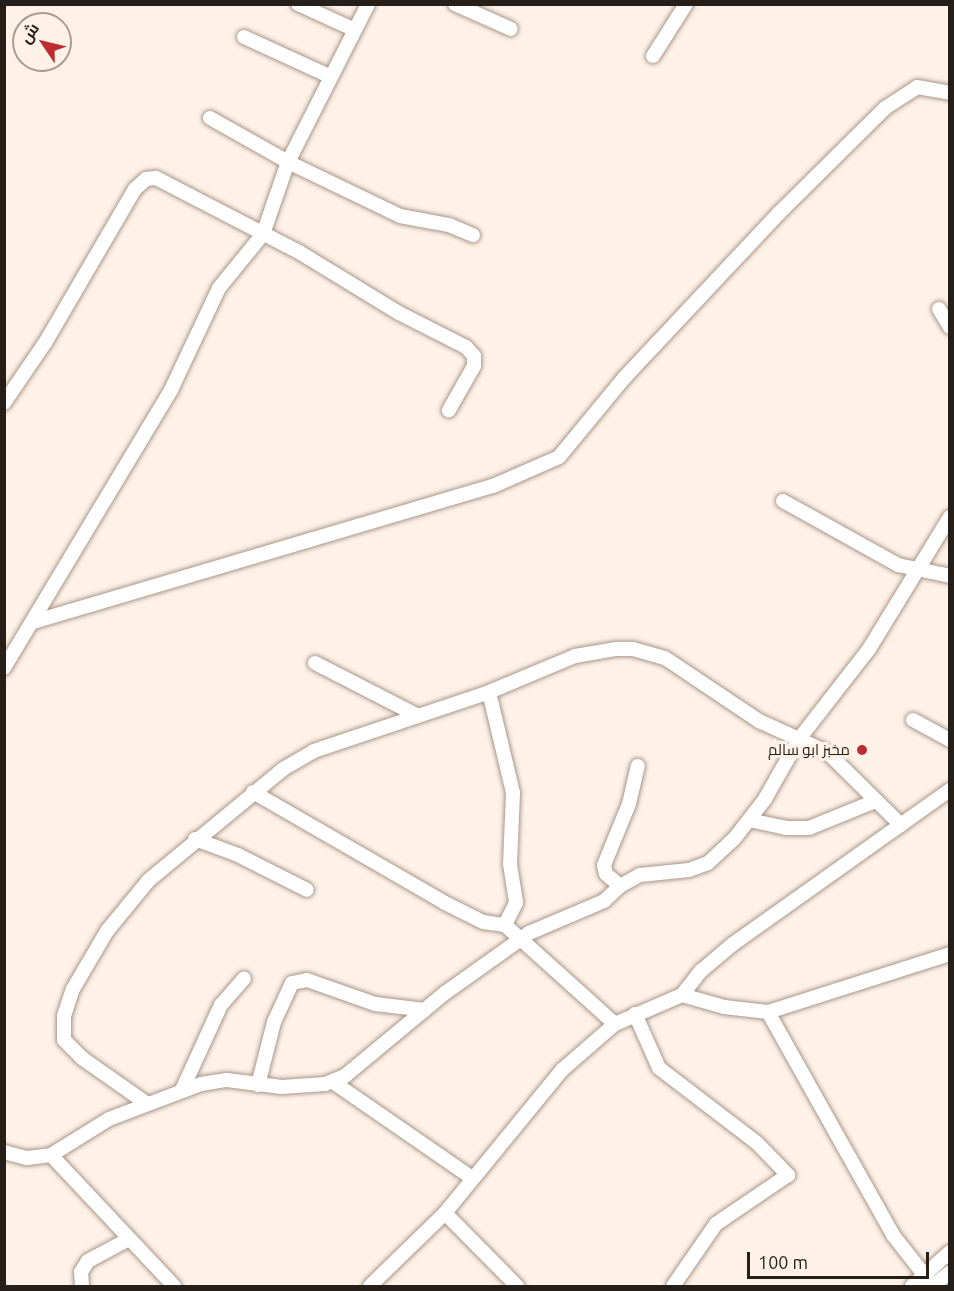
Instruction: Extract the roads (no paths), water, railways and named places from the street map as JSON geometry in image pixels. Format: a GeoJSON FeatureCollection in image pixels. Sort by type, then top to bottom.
{"type":"FeatureCollection","features":[{"type":"Feature","properties":{"kind":"street"},"geometry":{"type":"LineString","coordinates":[[298,4],[353,29]]}},
{"type":"Feature","properties":{"kind":"street"},"geometry":{"type":"LineString","coordinates":[[4,668],[171,390],[219,288],[263,234],[288,162],[353,29],[368,4]]}},
{"type":"Feature","properties":{"kind":"street"},"geometry":{"type":"LineString","coordinates":[[455,4],[511,29]]}},
{"type":"Feature","properties":{"kind":"street"},"geometry":{"type":"LineString","coordinates":[[653,56],[686,4]]}},
{"type":"Feature","properties":{"kind":"street"},"geometry":{"type":"LineString","coordinates":[[244,37],[330,76]]}},
{"type":"Feature","properties":{"kind":"street"},"geometry":{"type":"LineString","coordinates":[[33,622],[493,486],[559,457],[644,358],[779,213],[885,108],[917,87],[950,93]]}},
{"type":"Feature","properties":{"kind":"street"},"geometry":{"type":"LineString","coordinates":[[210,118],[288,162],[407,219],[449,225],[473,235]]}},
{"type":"Feature","properties":{"kind":"street"},"geometry":{"type":"LineString","coordinates":[[4,403],[45,343],[141,182],[149,178],[162,180],[466,347],[474,356],[474,366],[449,410]]}},
{"type":"Feature","properties":{"kind":"street"},"geometry":{"type":"LineString","coordinates":[[939,309],[950,327]]}},
{"type":"Feature","properties":{"kind":"street"},"geometry":{"type":"LineString","coordinates":[[783,501],[879,556],[917,571],[950,576]]}},
{"type":"Feature","properties":{"kind":"street"},"geometry":{"type":"LineString","coordinates":[[4,1152],[27,1158],[51,1155],[109,1119],[146,1102],[220,1080],[258,1085],[333,1082],[371,1057],[425,1010],[519,938],[546,923],[604,901],[620,885],[640,875],[698,868],[718,854],[749,820],[774,786],[799,739],[850,676],[950,517]]}},
{"type":"Feature","properties":{"kind":"street"},"geometry":{"type":"LineString","coordinates":[[146,1102],[69,1048],[62,1033],[64,1016],[85,965],[106,931],[149,880],[253,792],[314,751],[489,692],[575,656],[633,649],[665,658],[759,721],[832,756],[873,802],[901,825]]}},
{"type":"Feature","properties":{"kind":"street"},"geometry":{"type":"LineString","coordinates":[[315,663],[416,716]]}},
{"type":"Feature","properties":{"kind":"street"},"geometry":{"type":"LineString","coordinates":[[489,692],[513,793],[510,864],[516,903],[505,925]]}},
{"type":"Feature","properties":{"kind":"street"},"geometry":{"type":"LineString","coordinates":[[913,720],[950,740]]}},
{"type":"Feature","properties":{"kind":"street"},"geometry":{"type":"LineString","coordinates":[[620,885],[606,874],[604,865],[629,804],[638,766]]}},
{"type":"Feature","properties":{"kind":"street"},"geometry":{"type":"LineString","coordinates":[[370,1287],[445,1213],[562,1070],[615,1024],[682,995],[696,976],[733,944],[950,790]]}},
{"type":"Feature","properties":{"kind":"street"},"geometry":{"type":"LineString","coordinates":[[253,792],[446,903],[483,922],[505,925],[615,1024]]}},
{"type":"Feature","properties":{"kind":"street"},"geometry":{"type":"LineString","coordinates":[[749,820],[786,828],[809,828],[873,802]]}},
{"type":"Feature","properties":{"kind":"street"},"geometry":{"type":"LineString","coordinates":[[195,839],[238,855],[307,891]]}},
{"type":"Feature","properties":{"kind":"street"},"geometry":{"type":"LineString","coordinates":[[682,995],[724,1007],[768,1012],[950,954]]}},
{"type":"Feature","properties":{"kind":"street"},"geometry":{"type":"LineString","coordinates":[[182,1090],[220,1005],[244,979]]}},
{"type":"Feature","properties":{"kind":"street"},"geometry":{"type":"LineString","coordinates":[[258,1085],[274,1022],[292,983],[307,980],[375,1004],[425,1010]]}},
{"type":"Feature","properties":{"kind":"street"},"geometry":{"type":"LineString","coordinates":[[768,1012],[893,1234],[933,1287],[950,1272]]}},
{"type":"Feature","properties":{"kind":"street"},"geometry":{"type":"LineString","coordinates":[[635,1014],[659,1068],[762,1148],[788,1175],[716,1224],[673,1287]]}},
{"type":"Feature","properties":{"kind":"street"},"geometry":{"type":"LineString","coordinates":[[333,1082],[472,1178]]}},
{"type":"Feature","properties":{"kind":"street"},"geometry":{"type":"LineString","coordinates":[[51,1155],[127,1240],[174,1287]]}},
{"type":"Feature","properties":{"kind":"street"},"geometry":{"type":"LineString","coordinates":[[445,1213],[517,1287]]}},
{"type":"Feature","properties":{"kind":"street"},"geometry":{"type":"LineString","coordinates":[[82,1287],[81,1272],[88,1261],[127,1240]]}},
{"type":"Feature","properties":{"kind":"street"},"geometry":{"type":"LineString","coordinates":[[912,1287],[922,1275],[950,1252]]}},
{"type":"Feature","properties":{"kind":"place","name":"مخبز ابو سالم"},"geometry":{"type":"Point","coordinates":[862,750]}}]}
